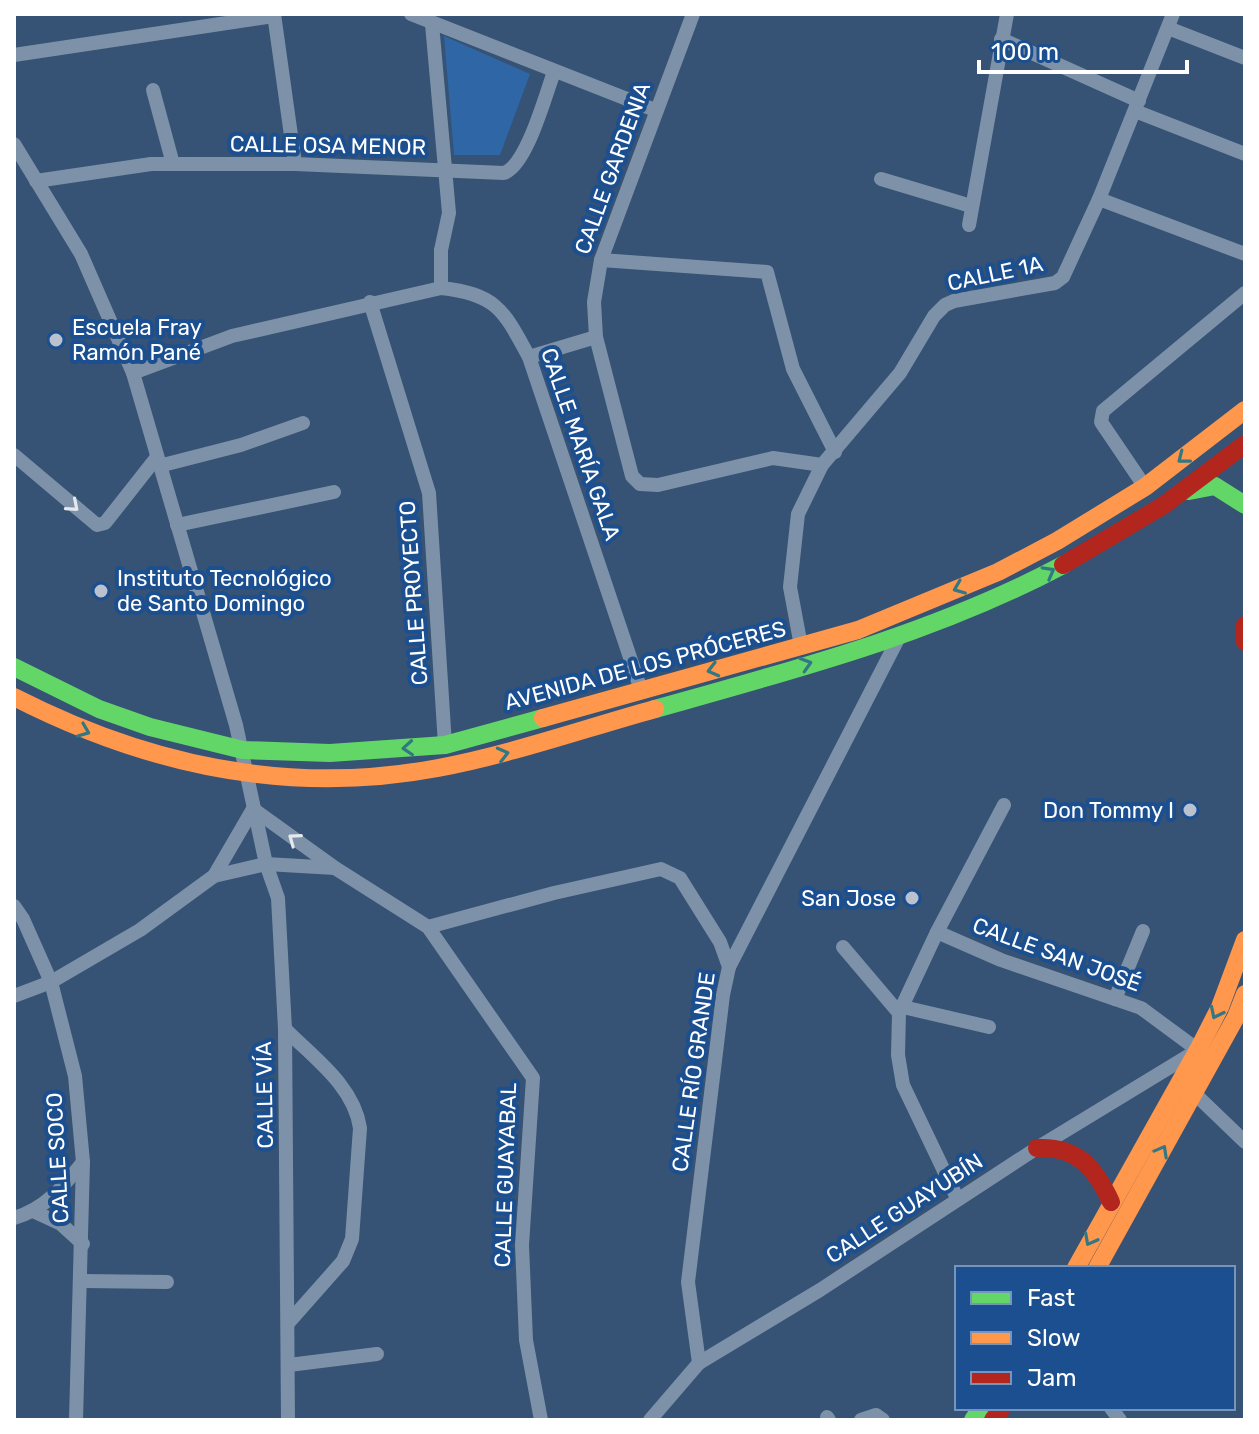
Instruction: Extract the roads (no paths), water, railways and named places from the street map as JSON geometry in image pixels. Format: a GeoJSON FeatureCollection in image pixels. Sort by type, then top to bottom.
{"type":"FeatureCollection","features":[{"type":"Feature","properties":{"kind":"main road","name":"AVENIDA DE LOS PRÓCERES"},"geometry":{"type":"LineString","coordinates":[[14,667],[44,684],[124,718],[243,750],[330,753],[445,745],[858,630],[998,572],[1057,541],[1145,487],[1245,410]]}},
{"type":"Feature","properties":{"kind":"main road","name":"AVENIDA DE LOS PRÓCERES"},"geometry":{"type":"LineString","coordinates":[[14,697],[112,742],[156,757],[246,775],[321,780],[368,778],[463,764],[542,744],[900,635],[1013,590],[1047,574],[1178,495],[1245,444]]}},
{"type":"Feature","properties":{"kind":"main road"},"geometry":{"type":"LineString","coordinates":[[1178,495],[1215,486],[1245,505]]}},
{"type":"Feature","properties":{"kind":"main road"},"geometry":{"type":"LineString","coordinates":[[1245,625],[1245,642]]}},
{"type":"Feature","properties":{"kind":"main road"},"geometry":{"type":"LineString","coordinates":[[1098,1266],[1185,1089],[1198,1050],[1220,1007],[1245,940]]}},
{"type":"Feature","properties":{"kind":"main road"},"geometry":{"type":"LineString","coordinates":[[1077,1266],[1111,1202],[1245,994]]}},
{"type":"Feature","properties":{"kind":"main road"},"geometry":{"type":"LineString","coordinates":[[1037,1148],[1052,1146],[1076,1155],[1099,1175],[1111,1202]]}},
{"type":"Feature","properties":{"kind":"street"},"geometry":{"type":"LineString","coordinates":[[411,14],[655,110]]}},
{"type":"Feature","properties":{"kind":"street","name":"CALLE GARDENIA"},"geometry":{"type":"LineString","coordinates":[[692,14],[601,260],[594,302],[596,337],[632,476],[640,484],[658,485],[773,458],[822,465]]}},
{"type":"Feature","properties":{"kind":"street"},"geometry":{"type":"LineString","coordinates":[[969,225],[1007,14]]}},
{"type":"Feature","properties":{"kind":"street"},"geometry":{"type":"LineString","coordinates":[[14,55],[274,15],[295,164]]}},
{"type":"Feature","properties":{"kind":"street"},"geometry":{"type":"LineString","coordinates":[[1170,21],[1245,58]]}},
{"type":"Feature","properties":{"kind":"street","name":"CALLE 1A"},"geometry":{"type":"LineString","coordinates":[[801,646],[790,587],[798,514],[822,465],[900,373],[934,316],[945,305],[1060,281],[1099,199],[1170,21]]}},
{"type":"Feature","properties":{"kind":"street"},"geometry":{"type":"LineString","coordinates":[[432,24],[449,213],[441,250],[441,288]]}},
{"type":"Feature","properties":{"kind":"street"},"geometry":{"type":"LineString","coordinates":[[1001,39],[1137,106],[1245,154]]}},
{"type":"Feature","properties":{"kind":"street","name":"CALLE OSA MENOR"},"geometry":{"type":"LineString","coordinates":[[36,181],[151,164],[295,164],[504,173],[511,171],[522,156],[554,72]]}},
{"type":"Feature","properties":{"kind":"street"},"geometry":{"type":"LineString","coordinates":[[153,90],[173,164]]}},
{"type":"Feature","properties":{"kind":"street","name":"CALLE VÍA"},"geometry":{"type":"LineString","coordinates":[[14,144],[81,254],[133,373],[243,750],[266,864],[278,898],[285,1029],[288,1420]]}},
{"type":"Feature","properties":{"kind":"street"},"geometry":{"type":"LineString","coordinates":[[881,179],[971,206]]}},
{"type":"Feature","properties":{"kind":"street"},"geometry":{"type":"LineString","coordinates":[[1099,199],[1245,254]]}},
{"type":"Feature","properties":{"kind":"street"},"geometry":{"type":"LineString","coordinates":[[601,260],[767,272],[793,369],[835,452]]}},
{"type":"Feature","properties":{"kind":"street","name":"CALLE MARÍA GALA"},"geometry":{"type":"LineString","coordinates":[[133,373],[232,336],[441,288],[459,290],[496,304],[506,315],[529,357],[641,690]]}},
{"type":"Feature","properties":{"kind":"street"},"geometry":{"type":"LineString","coordinates":[[1145,487],[1101,422],[1103,411],[1245,293]]}},
{"type":"Feature","properties":{"kind":"street","name":"CALLE PROYECTO"},"geometry":{"type":"LineString","coordinates":[[370,302],[429,493],[445,745]]}},
{"type":"Feature","properties":{"kind":"street"},"geometry":{"type":"LineString","coordinates":[[529,357],[596,337]]}},
{"type":"Feature","properties":{"kind":"street"},"geometry":{"type":"LineString","coordinates":[[14,455],[97,525],[105,523],[158,461],[241,445],[303,423]]}},
{"type":"Feature","properties":{"kind":"street"},"geometry":{"type":"LineString","coordinates":[[177,525],[334,492]]}},
{"type":"Feature","properties":{"kind":"street","name":"CALLE RÍO GRANDE"},"geometry":{"type":"LineString","coordinates":[[699,1363],[688,1282],[729,967],[900,635]]}},
{"type":"Feature","properties":{"kind":"street","name":"CALLE SAN JOSÉ"},"geometry":{"type":"LineString","coordinates":[[957,1198],[903,1085],[898,1055],[901,1010],[937,932],[1004,805]]}},
{"type":"Feature","properties":{"kind":"street"},"geometry":{"type":"LineString","coordinates":[[214,876],[253,809]]}},
{"type":"Feature","properties":{"kind":"street","name":"CALLE GUAYABAL"},"geometry":{"type":"LineString","coordinates":[[253,809],[335,868],[428,927],[533,1078],[522,1245],[526,1340],[541,1420]]}},
{"type":"Feature","properties":{"kind":"street"},"geometry":{"type":"LineString","coordinates":[[14,996],[51,982],[140,930],[214,876],[266,864],[335,868]]}},
{"type":"Feature","properties":{"kind":"street"},"geometry":{"type":"LineString","coordinates":[[428,927],[554,893],[661,869],[680,878],[720,942],[729,967]]}},
{"type":"Feature","properties":{"kind":"street","name":"CALLE SOCO"},"geometry":{"type":"LineString","coordinates":[[14,906],[23,919],[51,982],[75,1076],[83,1162],[76,1420]]}},
{"type":"Feature","properties":{"kind":"street"},"geometry":{"type":"LineString","coordinates":[[1115,999],[1143,931]]}},
{"type":"Feature","properties":{"kind":"street","name":"CALLE SAN JOSÉ"},"geometry":{"type":"LineString","coordinates":[[937,932],[1001,960],[1141,1008],[1198,1050]]}},
{"type":"Feature","properties":{"kind":"street"},"geometry":{"type":"LineString","coordinates":[[843,947],[901,1010],[989,1027]]}},
{"type":"Feature","properties":{"kind":"street"},"geometry":{"type":"LineString","coordinates":[[285,1029],[348,1093],[358,1111],[360,1128],[352,1239],[343,1261],[289,1322]]}},
{"type":"Feature","properties":{"kind":"street","name":"CALLE GUAYUBÍN"},"geometry":{"type":"LineString","coordinates":[[650,1420],[699,1363],[820,1290],[957,1198],[1198,1050]]}},
{"type":"Feature","properties":{"kind":"street"},"geometry":{"type":"LineString","coordinates":[[1185,1089],[1245,1142]]}},
{"type":"Feature","properties":{"kind":"street"},"geometry":{"type":"LineString","coordinates":[[14,1218],[35,1212],[68,1182],[83,1162]]}},
{"type":"Feature","properties":{"kind":"street"},"geometry":{"type":"LineString","coordinates":[[35,1212],[61,1224],[83,1244]]}},
{"type":"Feature","properties":{"kind":"street"},"geometry":{"type":"LineString","coordinates":[[82,1281],[167,1282]]}},
{"type":"Feature","properties":{"kind":"street"},"geometry":{"type":"LineString","coordinates":[[289,1365],[377,1354]]}},
{"type":"Feature","properties":{"kind":"street"},"geometry":{"type":"LineString","coordinates":[[861,1420],[876,1415],[883,1420]]}},
{"type":"Feature","properties":{"kind":"place","name":"Escuela Fray Ramón Pané"},"geometry":{"type":"Point","coordinates":[56,340]}},
{"type":"Feature","properties":{"kind":"place","name":"Instituto Tecnológico de Santo Domingo"},"geometry":{"type":"Point","coordinates":[101,591]}},
{"type":"Feature","properties":{"kind":"place","name":"Don Tommy I"},"geometry":{"type":"Point","coordinates":[1190,810]}},
{"type":"Feature","properties":{"kind":"place","name":"San Jose"},"geometry":{"type":"Point","coordinates":[912,898]}}]}
